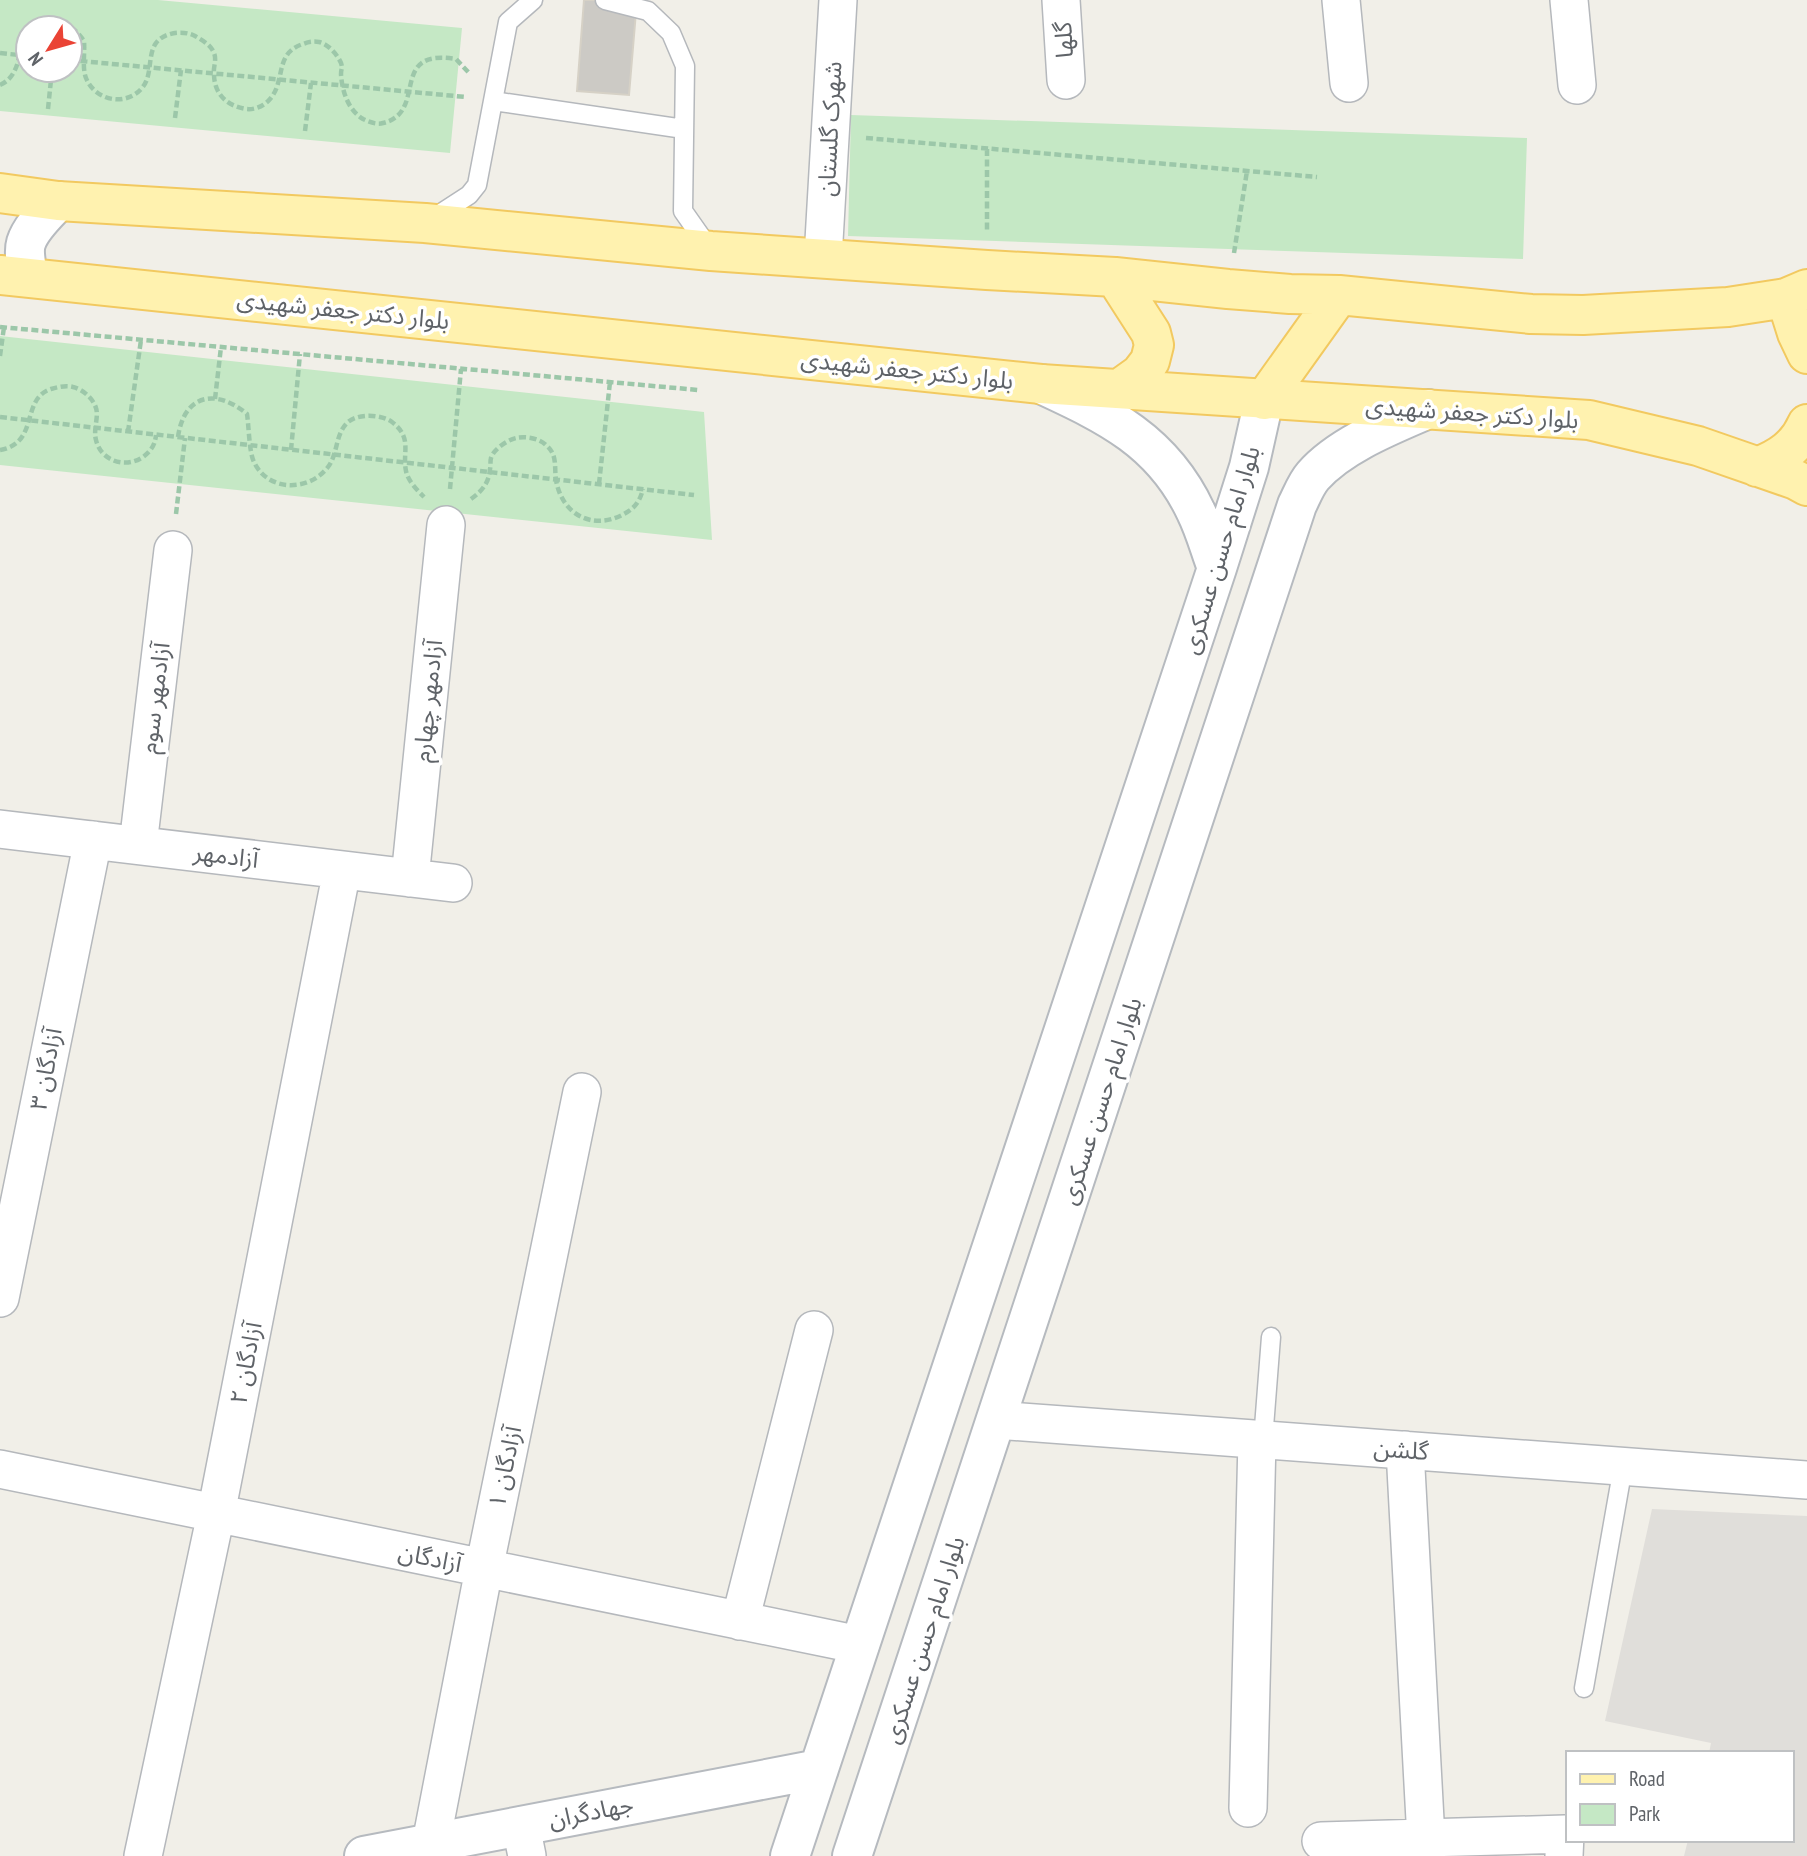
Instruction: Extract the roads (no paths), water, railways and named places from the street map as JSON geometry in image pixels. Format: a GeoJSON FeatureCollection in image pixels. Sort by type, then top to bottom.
{"type":"FeatureCollection","features":[{"type":"Feature","properties":{"kind":"main road"},"geometry":{"type":"LineString","coordinates":[[0,193],[58,201],[425,223],[711,251],[1115,277],[1531,314],[1583,315],[1728,307],[1796,294],[1797,333],[1807,354]]}},
{"type":"Feature","properties":{"kind":"main road"},"geometry":{"type":"LineString","coordinates":[[14,276],[25,256],[26,243],[40,220],[58,201]]}},
{"type":"Feature","properties":{"kind":"main road","name":"بلوار دکتر جعفر شهیدی"},"geometry":{"type":"LineString","coordinates":[[14,276],[1041,384],[1589,420],[1699,446],[1807,486]]}},
{"type":"Feature","properties":{"kind":"main road"},"geometry":{"type":"LineString","coordinates":[[1115,277],[1151,333],[1154,345],[1150,361],[1140,374],[1119,389]]}},
{"type":"Feature","properties":{"kind":"main road"},"geometry":{"type":"LineString","coordinates":[[1264,400],[1339,295]]}},
{"type":"Feature","properties":{"kind":"main road"},"geometry":{"type":"LineString","coordinates":[[1041,384],[1110,418],[1142,440],[1161,459],[1180,483],[1196,512],[1217,568]]}},
{"type":"Feature","properties":{"kind":"main road","name":"بلوار امام حسن عسکری"},"geometry":{"type":"LineString","coordinates":[[790,1856],[1250,467],[1264,400]]}},
{"type":"Feature","properties":{"kind":"main road","name":"بلوار امام حسن عسکری"},"geometry":{"type":"LineString","coordinates":[[852,1856],[1297,505],[1311,478],[1327,463],[1368,437],[1428,409]]}},
{"type":"Feature","properties":{"kind":"main road"},"geometry":{"type":"LineString","coordinates":[[1756,467],[1787,452],[1802,436],[1807,424]]}},
{"type":"Feature","properties":{"kind":"main road","name":"جهادگران"},"geometry":{"type":"LineString","coordinates":[[364,1856],[431,1843],[524,1841],[819,1769]]}},
{"type":"Feature","properties":{"kind":"street","name":"شهرک گلستان"},"geometry":{"type":"LineString","coordinates":[[823,258],[838,0]]}},
{"type":"Feature","properties":{"kind":"street","name":"گلها"},"geometry":{"type":"LineString","coordinates":[[1061,0],[1066,80]]}},
{"type":"Feature","properties":{"kind":"street"},"geometry":{"type":"LineString","coordinates":[[1341,0],[1349,83]]}},
{"type":"Feature","properties":{"kind":"street"},"geometry":{"type":"LineString","coordinates":[[1569,0],[1577,85]]}},
{"type":"Feature","properties":{"kind":"street","name":"آزادمهر چهارم"},"geometry":{"type":"LineString","coordinates":[[410,878],[447,515]]}},
{"type":"Feature","properties":{"kind":"street","name":"آزادمهر سوم"},"geometry":{"type":"LineString","coordinates":[[138,845],[173,550]]}},
{"type":"Feature","properties":{"kind":"street","name":"آزادمهر"},"geometry":{"type":"LineString","coordinates":[[0,829],[453,883]]}},
{"type":"Feature","properties":{"kind":"street","name":"آزادگان ۳"},"geometry":{"type":"LineString","coordinates":[[0,1298],[93,840]]}},
{"type":"Feature","properties":{"kind":"street","name":"آزادگان ۲"},"geometry":{"type":"LineString","coordinates":[[143,1856],[216,1514],[342,870]]}},
{"type":"Feature","properties":{"kind":"street","name":"آزادگان ۱"},"geometry":{"type":"LineString","coordinates":[[431,1843],[582,1092]]}},
{"type":"Feature","properties":{"kind":"street"},"geometry":{"type":"LineString","coordinates":[[740,1620],[814,1330]]}},
{"type":"Feature","properties":{"kind":"street","name":"گلشن"},"geometry":{"type":"LineString","coordinates":[[996,1420],[1807,1480]]}},
{"type":"Feature","properties":{"kind":"street"},"geometry":{"type":"LineString","coordinates":[[1248,1808],[1260,1440]]}},
{"type":"Feature","properties":{"kind":"street"},"geometry":{"type":"LineString","coordinates":[[1405,1450],[1426,1839]]}},
{"type":"Feature","properties":{"kind":"street","name":"آزادگان"},"geometry":{"type":"LineString","coordinates":[[0,1469],[860,1645]]}},
{"type":"Feature","properties":{"kind":"street"},"geometry":{"type":"LineString","coordinates":[[1321,1841],[1566,1834],[1564,1856]]}},
{"type":"Feature","properties":{"kind":"lane"},"geometry":{"type":"LineString","coordinates":[[425,223],[469,195],[477,184],[508,22],[533,0]]}},
{"type":"Feature","properties":{"kind":"lane"},"geometry":{"type":"LineString","coordinates":[[605,0],[648,11],[671,33],[685,66],[683,211],[711,251]]}},
{"type":"Feature","properties":{"kind":"lane"},"geometry":{"type":"LineString","coordinates":[[493,101],[684,128]]}},
{"type":"Feature","properties":{"kind":"lane"},"geometry":{"type":"LineString","coordinates":[[1260,1440],[1271,1337]]}},
{"type":"Feature","properties":{"kind":"lane"},"geometry":{"type":"LineString","coordinates":[[1584,1688],[1623,1466]]}}]}
